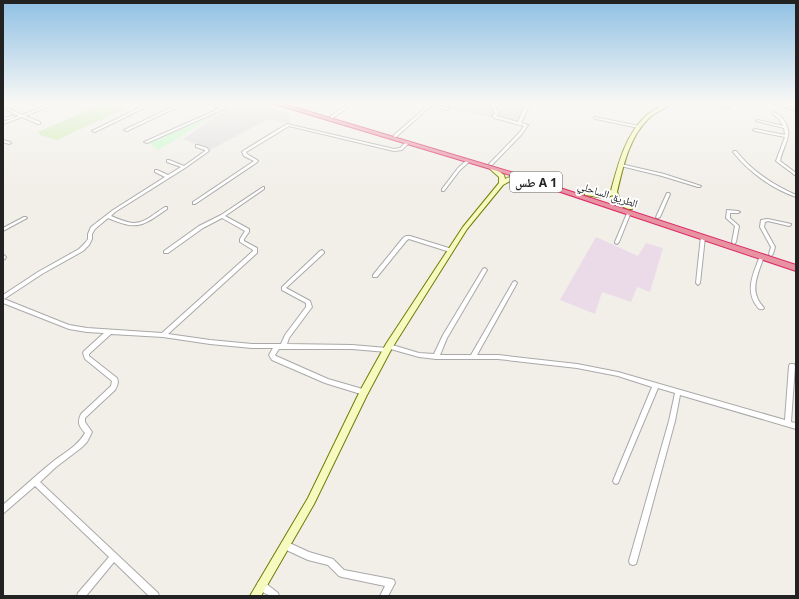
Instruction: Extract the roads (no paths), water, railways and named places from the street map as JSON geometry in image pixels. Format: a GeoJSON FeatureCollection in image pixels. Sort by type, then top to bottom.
{"type":"FeatureCollection","features":[{"type":"Feature","properties":{"kind":"highway","name":"الطريق الساحلي"},"geometry":{"type":"LineString","coordinates":[[370,131],[468,161],[492,166],[523,178],[658,217],[796,263]]}},
{"type":"Feature","properties":{"kind":"highway","name":"الطريق الساحلي"},"geometry":{"type":"LineString","coordinates":[[378,131],[587,194],[703,237],[796,268]]}},
{"type":"Feature","properties":{"kind":"street"},"geometry":{"type":"LineString","coordinates":[[146,142],[171,131]]}},
{"type":"Feature","properties":{"kind":"street"},"geometry":{"type":"LineString","coordinates":[[194,203],[255,162],[256,161],[245,155],[244,152],[278,131]]}},
{"type":"Feature","properties":{"kind":"street"},"geometry":{"type":"LineString","coordinates":[[313,131],[394,150],[401,149],[408,142]]}},
{"type":"Feature","properties":{"kind":"street"},"geometry":{"type":"LineString","coordinates":[[395,136],[401,131]]}},
{"type":"Feature","properties":{"kind":"street"},"geometry":{"type":"LineString","coordinates":[[502,183],[502,176],[492,166],[522,131]]}},
{"type":"Feature","properties":{"kind":"street"},"geometry":{"type":"LineString","coordinates":[[617,242],[630,210],[618,200],[614,192],[630,143],[637,131]]}},
{"type":"Feature","properties":{"kind":"street"},"geometry":{"type":"LineString","coordinates":[[760,131],[786,136]]}},
{"type":"Feature","properties":{"kind":"street"},"geometry":{"type":"LineString","coordinates":[[785,131],[785,143],[778,155],[778,161],[796,175]]}},
{"type":"Feature","properties":{"kind":"street"},"geometry":{"type":"LineString","coordinates":[[3,142],[9,143]]}},
{"type":"Feature","properties":{"kind":"street"},"geometry":{"type":"LineString","coordinates":[[3,300],[40,273],[81,250],[90,239],[90,234],[93,228],[108,216],[207,151],[206,149],[197,146]]}},
{"type":"Feature","properties":{"kind":"street"},"geometry":{"type":"LineString","coordinates":[[735,152],[743,162],[754,171],[796,196]]}},
{"type":"Feature","properties":{"kind":"street"},"geometry":{"type":"LineString","coordinates":[[168,161],[184,166]]}},
{"type":"Feature","properties":{"kind":"street"},"geometry":{"type":"LineString","coordinates":[[443,190],[468,161]]}},
{"type":"Feature","properties":{"kind":"street"},"geometry":{"type":"LineString","coordinates":[[622,165],[699,186]]}},
{"type":"Feature","properties":{"kind":"street"},"geometry":{"type":"LineString","coordinates":[[156,171],[168,177]]}},
{"type":"Feature","properties":{"kind":"street"},"geometry":{"type":"LineString","coordinates":[[255,596],[311,501],[364,392],[388,348],[450,250],[465,228],[502,183],[511,179],[523,178]]}},
{"type":"Feature","properties":{"kind":"street"},"geometry":{"type":"LineString","coordinates":[[166,252],[201,227],[222,216],[263,188]]}},
{"type":"Feature","properties":{"kind":"street"},"geometry":{"type":"LineString","coordinates":[[587,194],[605,196],[614,192]]}},
{"type":"Feature","properties":{"kind":"street"},"geometry":{"type":"LineString","coordinates":[[658,217],[668,194]]}},
{"type":"Feature","properties":{"kind":"street"},"geometry":{"type":"LineString","coordinates":[[108,216],[127,224],[140,224],[166,208]]}},
{"type":"Feature","properties":{"kind":"street"},"geometry":{"type":"LineString","coordinates":[[734,242],[737,226],[728,219],[728,211],[738,212]]}},
{"type":"Feature","properties":{"kind":"street"},"geometry":{"type":"LineString","coordinates":[[162,335],[255,252],[255,249],[242,242],[247,230],[222,216]]}},
{"type":"Feature","properties":{"kind":"street"},"geometry":{"type":"LineString","coordinates":[[3,230],[25,218]]}},
{"type":"Feature","properties":{"kind":"street"},"geometry":{"type":"LineString","coordinates":[[771,254],[773,247],[762,228],[763,221],[768,220],[789,225]]}},
{"type":"Feature","properties":{"kind":"street"},"geometry":{"type":"LineString","coordinates":[[375,276],[408,237],[450,250]]}},
{"type":"Feature","properties":{"kind":"street"},"geometry":{"type":"LineString","coordinates":[[698,283],[703,237]]}},
{"type":"Feature","properties":{"kind":"street"},"geometry":{"type":"LineString","coordinates":[[322,252],[284,287],[292,295],[308,302],[309,307],[281,346],[272,355],[274,358],[339,385],[364,392]]}},
{"type":"Feature","properties":{"kind":"street"},"geometry":{"type":"LineString","coordinates":[[761,308],[756,303],[752,293],[762,256]]}},
{"type":"Feature","properties":{"kind":"street"},"geometry":{"type":"LineString","coordinates":[[436,358],[445,337],[485,270]]}},
{"type":"Feature","properties":{"kind":"street"},"geometry":{"type":"LineString","coordinates":[[473,356],[515,283]]}},
{"type":"Feature","properties":{"kind":"street"},"geometry":{"type":"LineString","coordinates":[[3,300],[69,328],[162,335],[233,345],[388,348],[436,358],[473,356],[498,357],[577,366],[618,374],[796,426]]}},
{"type":"Feature","properties":{"kind":"street"},"geometry":{"type":"LineString","coordinates":[[3,510],[85,440],[89,432],[81,423],[83,416],[113,388],[115,384],[115,380],[87,357],[86,353],[110,332]]}},
{"type":"Feature","properties":{"kind":"street"},"geometry":{"type":"LineString","coordinates":[[788,423],[792,366]]}},
{"type":"Feature","properties":{"kind":"street"},"geometry":{"type":"LineString","coordinates":[[616,481],[626,455],[637,434],[656,385]]}},
{"type":"Feature","properties":{"kind":"street"},"geometry":{"type":"LineString","coordinates":[[633,561],[672,421],[678,391]]}},
{"type":"Feature","properties":{"kind":"street"},"geometry":{"type":"LineString","coordinates":[[36,482],[138,578],[154,596]]}},
{"type":"Feature","properties":{"kind":"street"},"geometry":{"type":"LineString","coordinates":[[285,545],[308,556],[330,562],[342,573],[391,583],[384,596]]}},
{"type":"Feature","properties":{"kind":"street"},"geometry":{"type":"LineString","coordinates":[[81,596],[114,557]]}},
{"type":"Feature","properties":{"kind":"street"},"geometry":{"type":"LineString","coordinates":[[261,585],[275,596]]}}]}
